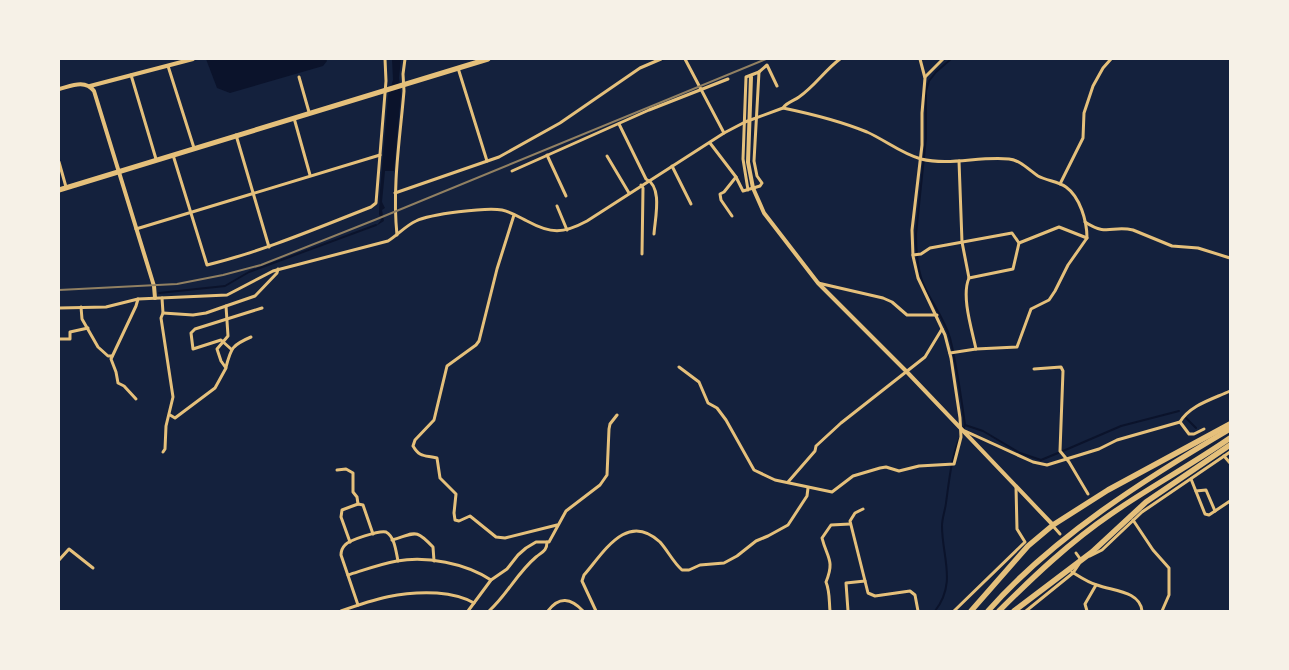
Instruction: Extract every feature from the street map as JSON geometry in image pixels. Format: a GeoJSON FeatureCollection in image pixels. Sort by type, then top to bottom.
{"type":"FeatureCollection","features":[{"type":"Feature","properties":{"kind":"highway"},"geometry":{"type":"LineString","coordinates":[[59,190],[309,112],[488,59]]}},
{"type":"Feature","properties":{"kind":"highway"},"geometry":{"type":"LineString","coordinates":[[971,611],[1026,544],[1108,490],[1230,424]]}},
{"type":"Feature","properties":{"kind":"highway"},"geometry":{"type":"LineString","coordinates":[[988,611],[1017,581],[1086,522],[1173,463],[1230,429]]}},
{"type":"Feature","properties":{"kind":"highway"},"geometry":{"type":"LineString","coordinates":[[1000,611],[1050,562],[1110,514],[1230,438]]}},
{"type":"Feature","properties":{"kind":"highway"},"geometry":{"type":"LineString","coordinates":[[1014,611],[1071,572],[1146,502],[1230,445]]}},
{"type":"Feature","properties":{"kind":"street"},"geometry":{"type":"LineString","coordinates":[[59,89],[80,84],[90,86],[193,59]]}},
{"type":"Feature","properties":{"kind":"street"},"geometry":{"type":"LineString","coordinates":[[173,154],[207,264],[238,258],[371,207],[376,203],[385,59]]}},
{"type":"Feature","properties":{"kind":"street"},"geometry":{"type":"LineString","coordinates":[[397,236],[395,217],[396,193],[404,91],[401,85],[405,59]]}},
{"type":"Feature","properties":{"kind":"street"},"geometry":{"type":"LineString","coordinates":[[396,193],[499,157],[560,123],[640,68],[661,59]]}},
{"type":"Feature","properties":{"kind":"street"},"geometry":{"type":"LineString","coordinates":[[685,59],[724,133]]}},
{"type":"Feature","properties":{"kind":"street"},"geometry":{"type":"LineString","coordinates":[[59,308],[106,307],[138,299],[227,295],[267,273],[388,241],[417,220],[431,216],[502,210],[537,226],[557,231],[567,230],[588,221],[724,133],[746,121],[783,108],[785,104],[799,97],[817,82],[829,67],[840,59]]}},
{"type":"Feature","properties":{"kind":"street"},"geometry":{"type":"LineString","coordinates":[[678,367],[699,382],[708,404],[717,408],[726,420],[754,470],[775,480],[832,492],[853,476],[880,468],[886,467],[900,471],[920,466],[954,464],[961,436],[959,406],[950,353],[942,329],[918,278],[913,256],[912,230],[920,159],[925,78],[920,59]]}},
{"type":"Feature","properties":{"kind":"street"},"geometry":{"type":"LineString","coordinates":[[925,78],[943,59]]}},
{"type":"Feature","properties":{"kind":"street"},"geometry":{"type":"LineString","coordinates":[[1060,184],[1083,138],[1084,113],[1093,86],[1103,68],[1111,59]]}},
{"type":"Feature","properties":{"kind":"street"},"geometry":{"type":"LineString","coordinates":[[776,86],[767,65],[759,72],[746,77],[746,121],[743,159],[751,189],[764,213],[818,283],[907,372],[960,429],[969,435],[1033,462],[1047,464],[1099,450],[1117,440],[1180,422],[1195,407],[1230,391]]}},
{"type":"Feature","properties":{"kind":"street"},"geometry":{"type":"LineString","coordinates":[[168,66],[194,148]]}},
{"type":"Feature","properties":{"kind":"street"},"geometry":{"type":"LineString","coordinates":[[458,68],[487,161]]}},
{"type":"Feature","properties":{"kind":"street"},"geometry":{"type":"LineString","coordinates":[[710,143],[736,177],[743,191],[760,186],[762,183],[757,176],[754,161],[759,72]]}},
{"type":"Feature","properties":{"kind":"street"},"geometry":{"type":"LineString","coordinates":[[131,75],[156,159]]}},
{"type":"Feature","properties":{"kind":"street"},"geometry":{"type":"LineString","coordinates":[[299,77],[309,112]]}},
{"type":"Feature","properties":{"kind":"street"},"geometry":{"type":"LineString","coordinates":[[751,77],[748,162],[751,189]]}},
{"type":"Feature","properties":{"kind":"street"},"geometry":{"type":"LineString","coordinates":[[512,171],[728,79]]}},
{"type":"Feature","properties":{"kind":"street"},"geometry":{"type":"LineString","coordinates":[[90,86],[94,91],[154,286],[155,298]]}},
{"type":"Feature","properties":{"kind":"street"},"geometry":{"type":"LineString","coordinates":[[783,108],[830,119],[853,127],[920,159],[959,161],[982,158],[1016,161],[1048,181],[1066,187],[1077,199],[1084,222],[1086,238],[1068,265],[1049,300],[1031,309],[1017,347],[976,349],[950,353]]}},
{"type":"Feature","properties":{"kind":"street"},"geometry":{"type":"LineString","coordinates":[[293,118],[310,175]]}},
{"type":"Feature","properties":{"kind":"street"},"geometry":{"type":"LineString","coordinates":[[619,124],[646,179],[652,183],[656,194],[654,234]]}},
{"type":"Feature","properties":{"kind":"street"},"geometry":{"type":"LineString","coordinates":[[235,135],[269,247]]}},
{"type":"Feature","properties":{"kind":"street"},"geometry":{"type":"LineString","coordinates":[[136,229],[380,155]]}},
{"type":"Feature","properties":{"kind":"street"},"geometry":{"type":"LineString","coordinates":[[547,155],[566,196]]}},
{"type":"Feature","properties":{"kind":"street"},"geometry":{"type":"LineString","coordinates":[[607,156],[629,193]]}},
{"type":"Feature","properties":{"kind":"street"},"geometry":{"type":"LineString","coordinates":[[959,161],[962,242],[969,278],[967,283],[967,299],[976,349]]}},
{"type":"Feature","properties":{"kind":"street"},"geometry":{"type":"LineString","coordinates":[[59,162],[66,187]]}},
{"type":"Feature","properties":{"kind":"street"},"geometry":{"type":"LineString","coordinates":[[672,166],[691,204]]}},
{"type":"Feature","properties":{"kind":"street"},"geometry":{"type":"LineString","coordinates":[[732,216],[721,200],[720,194],[724,192],[736,177]]}},
{"type":"Feature","properties":{"kind":"street"},"geometry":{"type":"LineString","coordinates":[[641,185],[643,188],[642,254]]}},
{"type":"Feature","properties":{"kind":"street"},"geometry":{"type":"LineString","coordinates":[[557,206],[567,230]]}},
{"type":"Feature","properties":{"kind":"street"},"geometry":{"type":"LineString","coordinates":[[514,214],[497,270],[479,341],[447,366],[434,420],[415,440],[413,446],[417,453],[437,458],[440,478],[456,494],[455,520],[459,521],[470,516],[496,537],[505,538],[557,525]]}},
{"type":"Feature","properties":{"kind":"street"},"geometry":{"type":"LineString","coordinates":[[1084,222],[1102,231],[1126,228],[1172,246],[1198,248],[1230,258]]}},
{"type":"Feature","properties":{"kind":"street"},"geometry":{"type":"LineString","coordinates":[[1019,243],[1058,228],[1086,238]]}},
{"type":"Feature","properties":{"kind":"street"},"geometry":{"type":"LineString","coordinates":[[913,256],[930,248],[1012,233],[1019,243],[1013,269],[969,278]]}},
{"type":"Feature","properties":{"kind":"street"},"geometry":{"type":"LineString","coordinates":[[163,313],[206,313],[255,296],[278,273],[278,270]]}},
{"type":"Feature","properties":{"kind":"street"},"geometry":{"type":"LineString","coordinates":[[818,283],[883,298],[892,302],[906,315],[936,315]]}},
{"type":"Feature","properties":{"kind":"street"},"geometry":{"type":"LineString","coordinates":[[162,298],[163,313],[161,318],[173,397],[163,452]]}},
{"type":"Feature","properties":{"kind":"street"},"geometry":{"type":"LineString","coordinates":[[136,399],[124,386],[118,383],[111,359],[138,299]]}},
{"type":"Feature","properties":{"kind":"street"},"geometry":{"type":"LineString","coordinates":[[226,306],[228,336],[217,349],[221,361],[226,368]]}},
{"type":"Feature","properties":{"kind":"street"},"geometry":{"type":"LineString","coordinates":[[81,307],[82,319],[98,347],[108,356],[113,356]]}},
{"type":"Feature","properties":{"kind":"street"},"geometry":{"type":"LineString","coordinates":[[231,349],[221,340],[193,349],[191,333],[195,329],[262,308]]}},
{"type":"Feature","properties":{"kind":"street"},"geometry":{"type":"LineString","coordinates":[[59,338],[70,339],[70,332],[88,328]]}},
{"type":"Feature","properties":{"kind":"street"},"geometry":{"type":"LineString","coordinates":[[788,482],[815,451],[816,446],[841,423],[925,357],[942,329]]}},
{"type":"Feature","properties":{"kind":"street"},"geometry":{"type":"LineString","coordinates":[[170,415],[175,418],[214,388],[226,368],[231,349],[236,343],[251,337]]}},
{"type":"Feature","properties":{"kind":"street"},"geometry":{"type":"LineString","coordinates":[[1034,368],[1061,367],[1063,371],[1060,451],[1088,494]]}},
{"type":"Feature","properties":{"kind":"street"},"geometry":{"type":"LineString","coordinates":[[489,611],[499,602],[526,567],[545,551],[547,542],[549,542],[566,511],[600,485],[607,475],[608,429],[618,415]]}},
{"type":"Feature","properties":{"kind":"street"},"geometry":{"type":"LineString","coordinates":[[1180,422],[1189,434],[1194,434],[1204,429]]}},
{"type":"Feature","properties":{"kind":"street"},"geometry":{"type":"LineString","coordinates":[[969,435],[1060,534]]}},
{"type":"Feature","properties":{"kind":"street"},"geometry":{"type":"LineString","coordinates":[[1076,553],[1082,560],[1102,550],[1142,512],[1230,452]]}},
{"type":"Feature","properties":{"kind":"street"},"geometry":{"type":"LineString","coordinates":[[1224,456],[1230,463]]}},
{"type":"Feature","properties":{"kind":"street"},"geometry":{"type":"LineString","coordinates":[[337,470],[346,469],[353,473],[353,492],[357,497],[358,504]]}},
{"type":"Feature","properties":{"kind":"street"},"geometry":{"type":"LineString","coordinates":[[1191,479],[1205,514],[1208,515],[1230,501]]}},
{"type":"Feature","properties":{"kind":"street"},"geometry":{"type":"LineString","coordinates":[[954,611],[1026,544],[1017,529],[1016,487]]}},
{"type":"Feature","properties":{"kind":"street"},"geometry":{"type":"LineString","coordinates":[[596,611],[582,581],[584,575],[609,545],[627,532],[642,531],[659,541],[682,570],[689,570],[700,565],[724,563],[737,556],[756,541],[788,525],[806,496],[808,488]]}},
{"type":"Feature","properties":{"kind":"street"},"geometry":{"type":"LineString","coordinates":[[1196,491],[1206,490],[1215,511]]}},
{"type":"Feature","properties":{"kind":"street"},"geometry":{"type":"LineString","coordinates":[[350,542],[341,517],[342,510],[358,504],[363,505],[373,534]]}},
{"type":"Feature","properties":{"kind":"street"},"geometry":{"type":"LineString","coordinates":[[864,509],[855,513],[850,524],[868,593],[875,596],[910,592],[915,595],[918,611]]}},
{"type":"Feature","properties":{"kind":"street"},"geometry":{"type":"LineString","coordinates":[[1134,520],[1153,550],[1169,568],[1169,595],[1162,611]]}},
{"type":"Feature","properties":{"kind":"street"},"geometry":{"type":"LineString","coordinates":[[830,611],[828,600],[830,592],[826,582],[831,561],[822,538],[831,525],[850,524]]}},
{"type":"Feature","properties":{"kind":"street"},"geometry":{"type":"LineString","coordinates":[[358,605],[341,556],[342,549],[346,543],[380,531],[386,532],[392,540],[398,561]]}},
{"type":"Feature","properties":{"kind":"street"},"geometry":{"type":"LineString","coordinates":[[392,540],[415,533],[421,534],[434,546],[434,561]]}},
{"type":"Feature","properties":{"kind":"street"},"geometry":{"type":"LineString","coordinates":[[468,611],[491,580],[508,569],[518,555],[526,548],[536,542],[547,542]]}},
{"type":"Feature","properties":{"kind":"street"},"geometry":{"type":"LineString","coordinates":[[59,560],[70,549],[93,568]]}},
{"type":"Feature","properties":{"kind":"street"},"geometry":{"type":"LineString","coordinates":[[348,576],[375,566],[398,561],[434,561],[461,567],[491,580]]}},
{"type":"Feature","properties":{"kind":"street"},"geometry":{"type":"LineString","coordinates":[[1026,611],[1071,572],[1096,585],[1132,596],[1142,605],[1142,611]]}},
{"type":"Feature","properties":{"kind":"street"},"geometry":{"type":"LineString","coordinates":[[848,611],[846,582],[865,581]]}},
{"type":"Feature","properties":{"kind":"street"},"geometry":{"type":"LineString","coordinates":[[1087,611],[1085,604],[1096,585]]}},
{"type":"Feature","properties":{"kind":"street"},"geometry":{"type":"LineString","coordinates":[[341,611],[380,598],[415,592],[446,594],[466,598],[474,603]]}},
{"type":"Feature","properties":{"kind":"street"},"geometry":{"type":"LineString","coordinates":[[548,611],[552,605],[560,601],[570,601],[583,611]]}},
{"type":"Feature","properties":{"kind":"water"},"geometry":{"type":"Polygon","coordinates":[[[206,59],[326,59],[327,61],[323,66],[230,93],[217,88],[206,59]]]}},
{"type":"Feature","properties":{"kind":"water"},"geometry":{"type":"Polygon","coordinates":[[[392,59],[401,59],[399,78],[401,94],[394,171],[385,171],[382,202],[385,208],[382,210],[384,221],[376,226],[381,220],[379,214],[380,191],[388,96],[393,80],[392,59]]]}},
{"type":"Feature","properties":{"kind":"waterway"},"geometry":{"type":"LineString","coordinates":[[951,59],[936,72],[929,81],[926,91],[926,138],[916,246],[918,265],[923,283],[950,338],[962,403],[965,425],[963,430]]}},
{"type":"Feature","properties":{"kind":"waterway"},"geometry":{"type":"LineString","coordinates":[[159,293],[225,286],[249,272],[376,225]]}},
{"type":"Feature","properties":{"kind":"waterway"},"geometry":{"type":"LineString","coordinates":[[1063,451],[1121,426],[1179,411]]}},
{"type":"Feature","properties":{"kind":"waterway"},"geometry":{"type":"LineString","coordinates":[[1186,418],[1196,428]]}},
{"type":"Feature","properties":{"kind":"waterway"},"geometry":{"type":"LineString","coordinates":[[965,425],[983,431],[1020,453],[1041,460],[1058,453]]}},
{"type":"Feature","properties":{"kind":"waterway"},"geometry":{"type":"LineString","coordinates":[[935,611],[942,601],[947,580],[942,523],[952,463],[959,439]]}},
{"type":"Feature","properties":{"kind":"railway"},"geometry":{"type":"LineString","coordinates":[[59,290],[177,284],[261,265],[766,59]]}}]}
